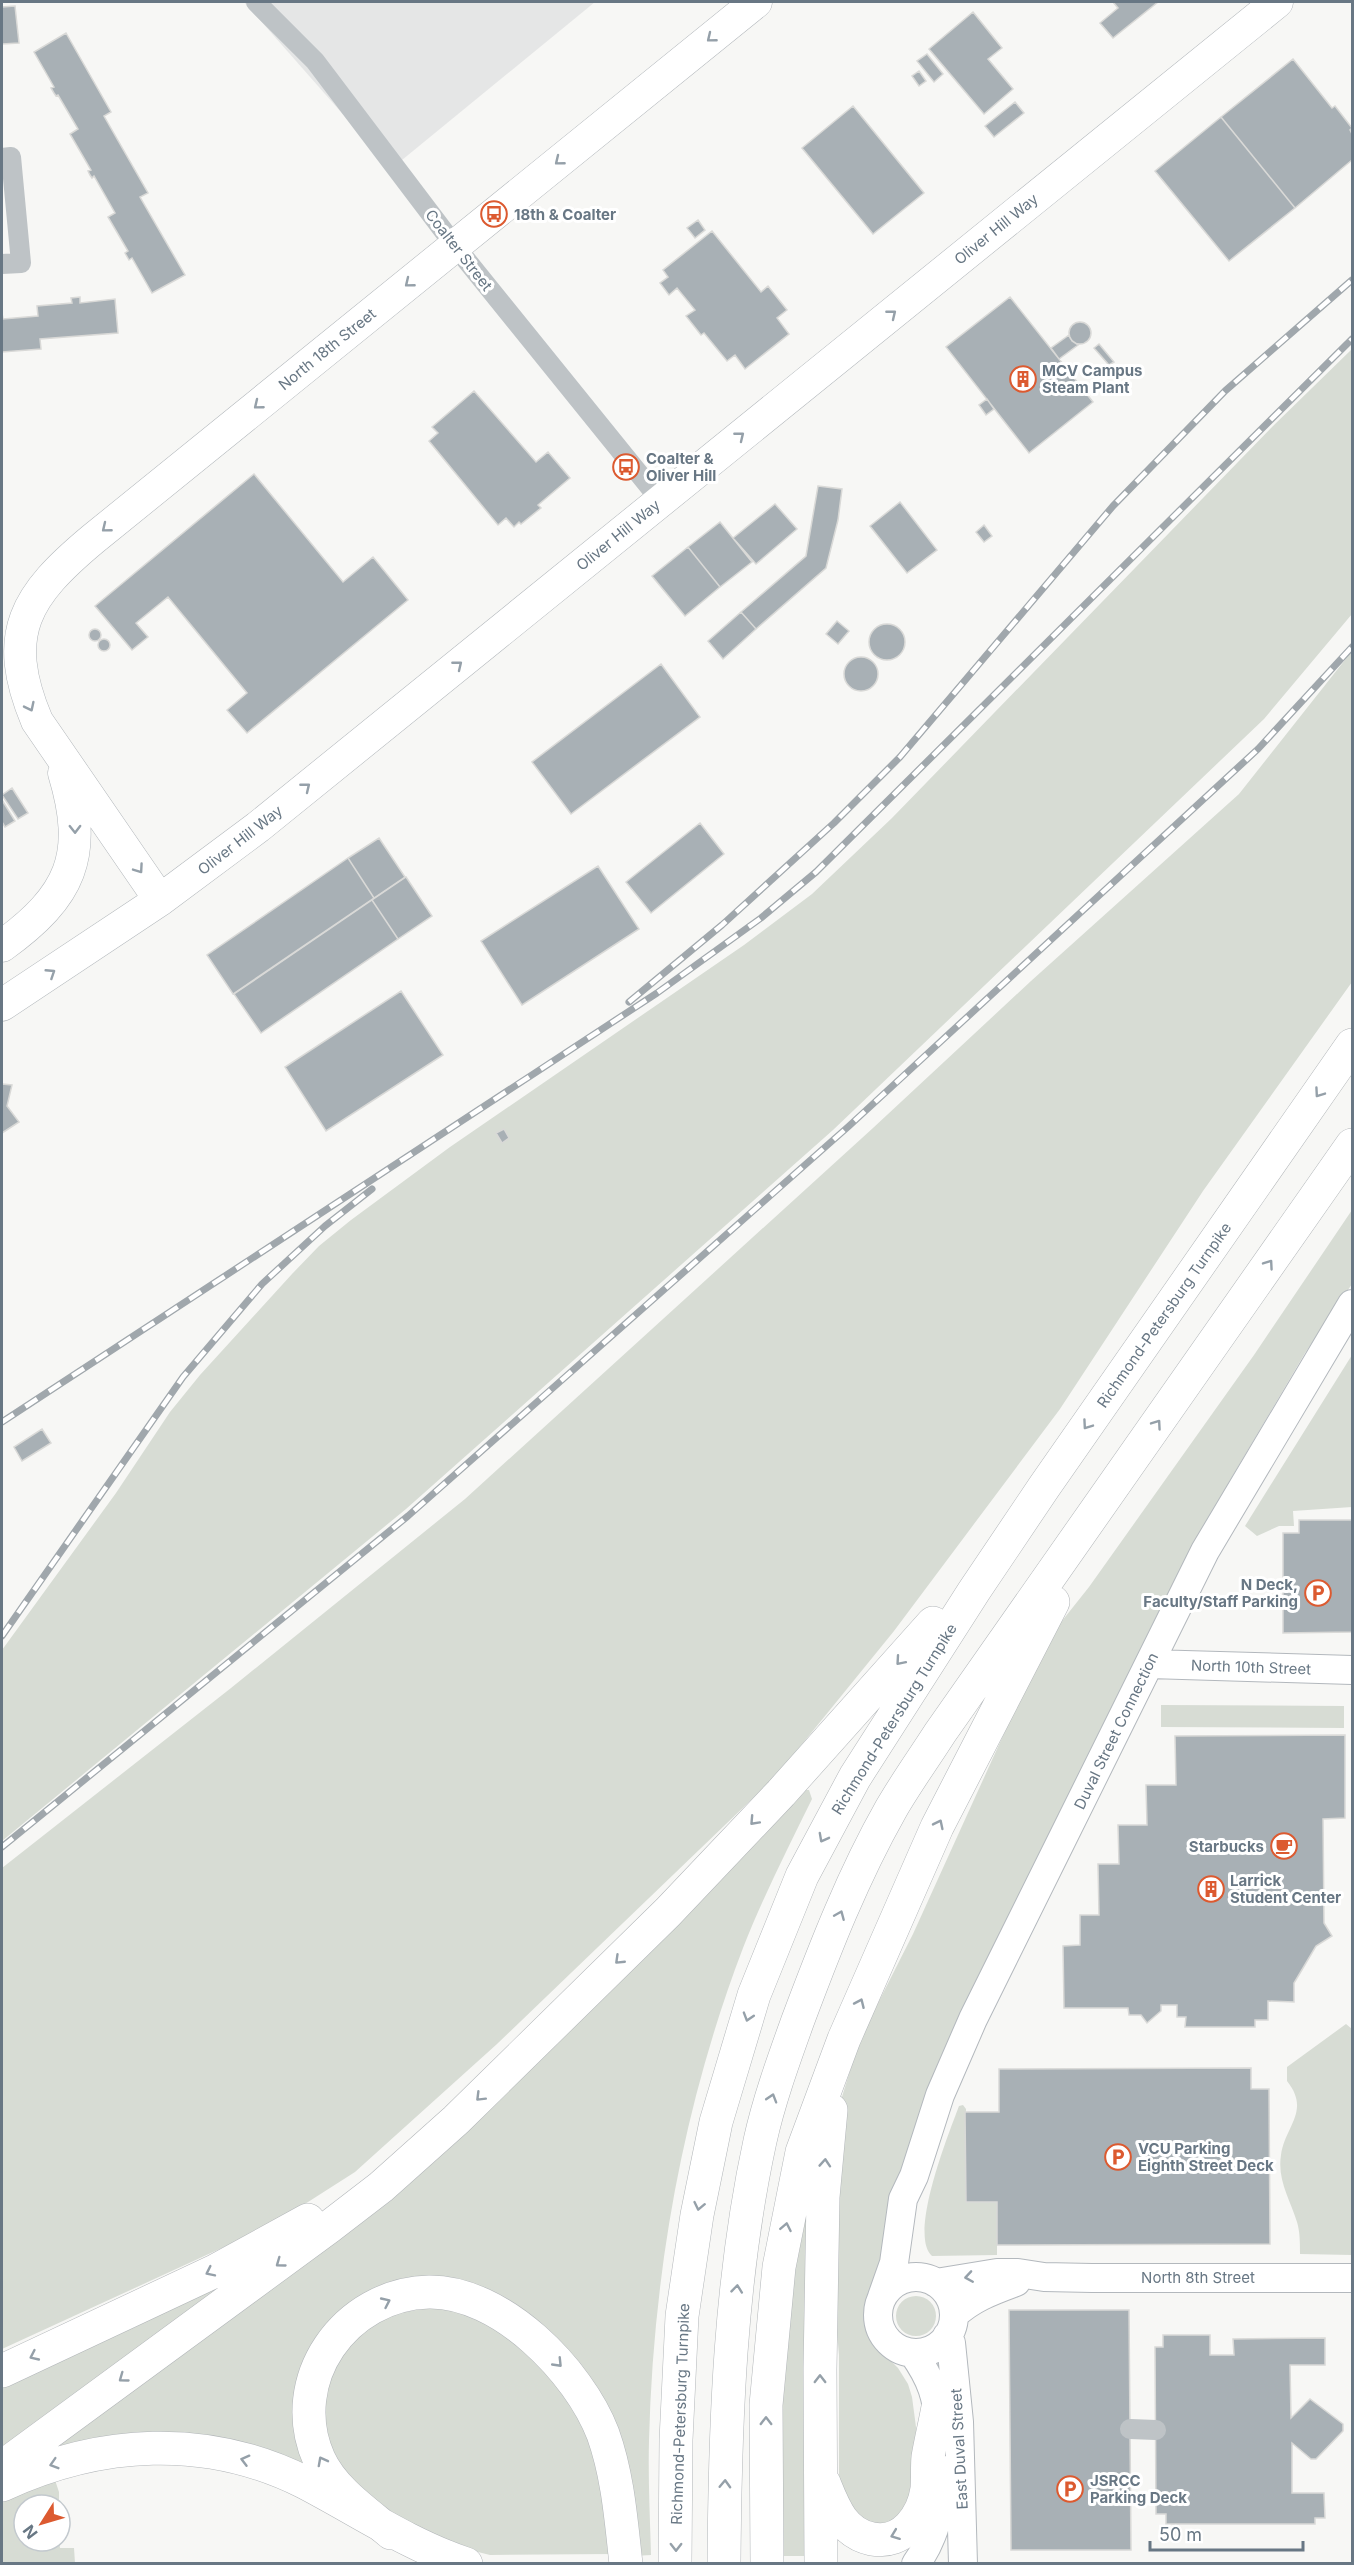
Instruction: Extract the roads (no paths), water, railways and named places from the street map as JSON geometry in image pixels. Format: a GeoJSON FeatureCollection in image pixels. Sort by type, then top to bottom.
{"type":"FeatureCollection","features":[{"type":"Feature","properties":{"kind":"highway","name":"Richmond-Petersburg Turnpike"},"geometry":{"type":"LineString","coordinates":[[675,2564],[676,2440],[684,2305],[697,2215],[716,2122],[754,1995],[802,1876],[855,1777],[1044,1487],[1353,1045]]}},
{"type":"Feature","properties":{"kind":"highway"},"geometry":{"type":"LineString","coordinates":[[724,2564],[725,2489],[733,2325],[743,2233],[760,2139],[783,2062],[828,1943],[854,1884],[891,1809],[940,1733],[1353,1145]]}},
{"type":"Feature","properties":{"kind":"highway"},"geometry":{"type":"LineString","coordinates":[[2,2467],[329,2227],[398,2172],[456,2120],[668,1912],[780,1793],[900,1663],[1044,1487]]}},
{"type":"Feature","properties":{"kind":"highway"},"geometry":{"type":"LineString","coordinates":[[767,2564],[766,2404],[779,2267],[802,2152],[844,2039],[937,1827],[1100,1506]]}},
{"type":"Feature","properties":{"kind":"highway"},"geometry":{"type":"LineString","coordinates":[[821,2564],[824,2179],[829,2123],[844,2039]]}},
{"type":"Feature","properties":{"kind":"highway"},"geometry":{"type":"LineString","coordinates":[[2,2371],[260,2248],[336,2201],[456,2120]]}},
{"type":"Feature","properties":{"kind":"highway"},"geometry":{"type":"LineString","coordinates":[[392,2533],[352,2501],[320,2460],[309,2418],[309,2397],[320,2360],[343,2330],[360,2316],[393,2298],[413,2293],[445,2294],[464,2298],[517,2326],[571,2376],[602,2433],[614,2474],[626,2564]]}},
{"type":"Feature","properties":{"kind":"highway"},"geometry":{"type":"LineString","coordinates":[[820,2471],[842,2522],[853,2532],[875,2540],[898,2535],[914,2522],[924,2502],[928,2459],[938,2407]]}},
{"type":"Feature","properties":{"kind":"highway"},"geometry":{"type":"LineString","coordinates":[[2,2485],[50,2465],[110,2450],[140,2448],[191,2450],[253,2462],[291,2477],[392,2533],[427,2550],[466,2564]]}},
{"type":"Feature","properties":{"kind":"main road","name":"North 18th Street"},"geometry":{"type":"LineString","coordinates":[[160,900],[57,752],[25,697],[17,655],[19,634],[29,605],[46,580],[93,539],[756,2]]}},
{"type":"Feature","properties":{"kind":"main road","name":"Oliver Hill Way"},"geometry":{"type":"LineString","coordinates":[[2,1005],[160,900],[258,826],[1277,2]]}},
{"type":"Feature","properties":{"kind":"main road"},"geometry":{"type":"LineString","coordinates":[[2,946],[46,910],[61,887],[72,862],[75,845],[74,813],[57,752]]}},
{"type":"Feature","properties":{"kind":"street","name":"Coalter Street"},"geometry":{"type":"LineString","coordinates":[[256,2],[315,61],[455,246],[661,501]]}},
{"type":"Feature","properties":{"kind":"street"},"geometry":{"type":"LineString","coordinates":[[2,158],[11,157],[21,263],[2,264]]}},
{"type":"Feature","properties":{"kind":"street","name":"Duval Street Connection"},"geometry":{"type":"LineString","coordinates":[[882,2297],[894,2263],[898,2216],[903,2199],[914,2176],[940,2095],[973,2019],[1205,1551],[1353,1304]]}},
{"type":"Feature","properties":{"kind":"street","name":"North 10th Street"},"geometry":{"type":"LineString","coordinates":[[1150,1664],[1353,1670]]}},
{"type":"Feature","properties":{"kind":"street","name":"Duval Street Connection"},"geometry":{"type":"LineString","coordinates":[[914,2176],[910,2207],[910,2235],[928,2281]]}},
{"type":"Feature","properties":{"kind":"street","name":"North 8th Street"},"geometry":{"type":"LineString","coordinates":[[928,2281],[1018,2272],[1044,2277]]}},
{"type":"Feature","properties":{"kind":"street","name":"North 8th Street"},"geometry":{"type":"LineString","coordinates":[[950,2326],[966,2303],[979,2296],[1017,2282],[1044,2277],[1353,2278]]}},
{"type":"Feature","properties":{"kind":"street"},"geometry":{"type":"LineString","coordinates":[[900,2281],[928,2281],[948,2298],[950,2326],[936,2347],[925,2352],[913,2353],[900,2350],[882,2333],[878,2322],[878,2309],[882,2297],[890,2287],[900,2281]]}},
{"type":"Feature","properties":{"kind":"street","name":"East Duval Street"},"geometry":{"type":"LineString","coordinates":[[950,2326],[959,2422],[963,2564]]}},
{"type":"Feature","properties":{"kind":"street","name":"East Duval Street"},"geometry":{"type":"LineString","coordinates":[[913,2353],[928,2375],[938,2407],[943,2458],[940,2502],[932,2535],[916,2564]]}},
{"type":"Feature","properties":{"kind":"street"},"geometry":{"type":"LineString","coordinates":[[1130,2429],[1156,2430]]}},
{"type":"Feature","properties":{"kind":"railway"},"geometry":{"type":"LineString","coordinates":[[629,1002],[722,925],[834,823],[900,757],[1113,506],[1225,391],[1352,280]]}},
{"type":"Feature","properties":{"kind":"railway"},"geometry":{"type":"LineString","coordinates":[[2,1422],[657,993],[761,918],[816,872],[1352,339]]}},
{"type":"Feature","properties":{"kind":"railway"},"geometry":{"type":"LineString","coordinates":[[2,1847],[408,1516],[849,1126],[1258,749],[1352,647]]}},
{"type":"Feature","properties":{"kind":"railway"},"geometry":{"type":"LineString","coordinates":[[2,1636],[183,1377],[262,1284],[325,1226],[372,1189]]}},
{"type":"Feature","properties":{"kind":"place","name":"18th & Coalter"},"geometry":{"type":"Point","coordinates":[494,214]}},
{"type":"Feature","properties":{"kind":"place","name":"MCV Campus Steam Plant"},"geometry":{"type":"Point","coordinates":[1023,379]}},
{"type":"Feature","properties":{"kind":"place","name":"Coalter & Oliver Hill"},"geometry":{"type":"Point","coordinates":[626,467]}},
{"type":"Feature","properties":{"kind":"place","name":"N Deck, Faculty/Staff Parking"},"geometry":{"type":"Point","coordinates":[1318,1593]}},
{"type":"Feature","properties":{"kind":"place","name":"Starbucks"},"geometry":{"type":"Point","coordinates":[1284,1846]}},
{"type":"Feature","properties":{"kind":"place","name":"Larrick Student Center"},"geometry":{"type":"Point","coordinates":[1211,1889]}},
{"type":"Feature","properties":{"kind":"place","name":"VCU Parking Eighth Street Deck"},"geometry":{"type":"Point","coordinates":[1118,2157]}},
{"type":"Feature","properties":{"kind":"place","name":"JSRCC Parking Deck"},"geometry":{"type":"Point","coordinates":[1070,2489]}}]}
